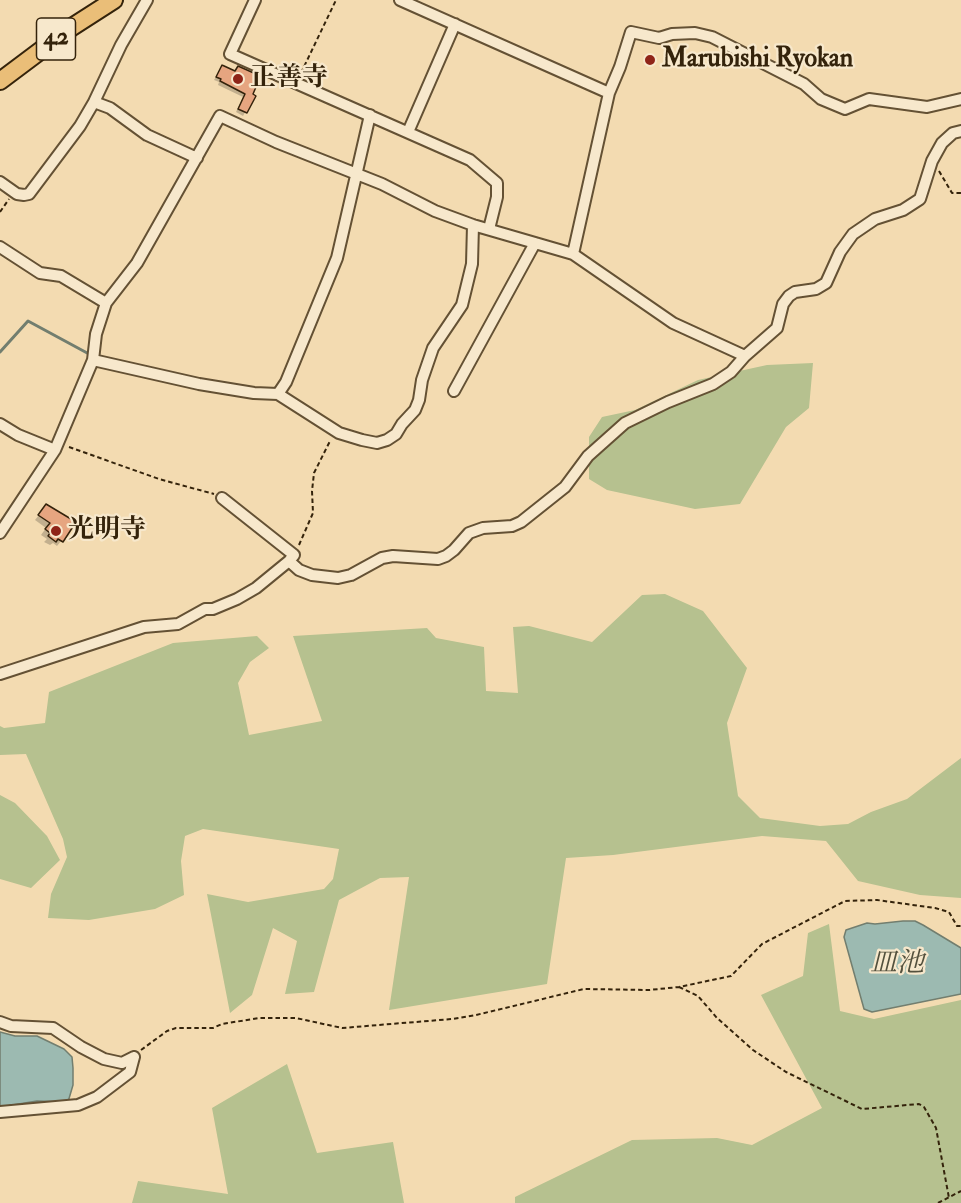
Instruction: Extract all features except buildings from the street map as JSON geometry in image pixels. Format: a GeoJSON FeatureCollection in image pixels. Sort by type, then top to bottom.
{"type":"FeatureCollection","features":[{"type":"Feature","properties":{"kind":"highway","name":"42"},"geometry":{"type":"LineString","coordinates":[[0,81],[72,27],[114,0]]}},
{"type":"Feature","properties":{"kind":"street"},"geometry":{"type":"LineString","coordinates":[[0,182],[14,191],[24,195],[29,194],[80,126],[121,45],[147,0]]}},
{"type":"Feature","properties":{"kind":"street"},"geometry":{"type":"LineString","coordinates":[[255,0],[230,54],[470,160],[497,183],[497,197],[489,230]]}},
{"type":"Feature","properties":{"kind":"street"},"geometry":{"type":"LineString","coordinates":[[400,0],[609,93]]}},
{"type":"Feature","properties":{"kind":"street"},"geometry":{"type":"LineString","coordinates":[[408,132],[454,24]]}},
{"type":"Feature","properties":{"kind":"street"},"geometry":{"type":"LineString","coordinates":[[573,254],[609,93],[631,32],[658,38],[672,34],[695,33],[712,37],[804,84],[821,99],[845,109],[869,99],[927,107],[961,99]]}},
{"type":"Feature","properties":{"kind":"street"},"geometry":{"type":"LineString","coordinates":[[94,102],[110,108],[147,135],[197,158]]}},
{"type":"Feature","properties":{"kind":"street"},"geometry":{"type":"LineString","coordinates":[[278,394],[286,382],[337,258],[370,115]]}},
{"type":"Feature","properties":{"kind":"street"},"geometry":{"type":"LineString","coordinates":[[0,533],[56,448],[93,360],[96,334],[106,303],[137,263],[220,116],[276,142],[357,173],[435,211],[489,230],[573,254],[674,323],[745,356]]}},
{"type":"Feature","properties":{"kind":"street"},"geometry":{"type":"LineString","coordinates":[[222,498],[292,558],[299,570],[312,575],[338,578],[351,575],[382,558],[393,556],[430,559],[446,556],[469,533],[483,528],[512,526],[521,522],[565,487],[588,456],[625,423],[723,379],[777,328],[783,304],[789,296],[795,292],[816,289],[826,283],[840,252],[853,234],[875,219],[903,210],[920,199],[932,161],[942,143],[953,133],[961,131]]}},
{"type":"Feature","properties":{"kind":"street"},"geometry":{"type":"LineString","coordinates":[[93,360],[199,384],[254,393],[278,394],[337,431],[362,441],[377,443],[387,440],[396,434],[402,423],[415,410],[433,348],[462,305],[468,287],[474,245],[473,225]]}},
{"type":"Feature","properties":{"kind":"street"},"geometry":{"type":"LineString","coordinates":[[454,391],[535,243]]}},
{"type":"Feature","properties":{"kind":"street"},"geometry":{"type":"LineString","coordinates":[[0,247],[40,273],[61,276],[106,303]]}},
{"type":"Feature","properties":{"kind":"street"},"geometry":{"type":"LineString","coordinates":[[0,424],[18,435],[56,448]]}},
{"type":"Feature","properties":{"kind":"street"},"geometry":{"type":"LineString","coordinates":[[0,674],[144,627],[178,624],[204,609],[213,609],[256,588],[292,558]]}},
{"type":"Feature","properties":{"kind":"street"},"geometry":{"type":"LineString","coordinates":[[0,1022],[11,1026],[53,1028],[104,1059],[122,1063],[134,1057]]}},
{"type":"Feature","properties":{"kind":"street"},"geometry":{"type":"LineString","coordinates":[[0,1112],[78,1105],[97,1097],[130,1072],[134,1057]]}},
{"type":"Feature","properties":{"kind":"path"},"geometry":{"type":"LineString","coordinates":[[297,83],[336,0]]}},
{"type":"Feature","properties":{"kind":"path"},"geometry":{"type":"LineString","coordinates":[[932,161],[952,193],[961,193]]}},
{"type":"Feature","properties":{"kind":"path"},"geometry":{"type":"LineString","coordinates":[[0,212],[14,191]]}},
{"type":"Feature","properties":{"kind":"path"},"geometry":{"type":"LineString","coordinates":[[292,558],[314,513],[312,491],[314,473],[337,431]]}},
{"type":"Feature","properties":{"kind":"path"},"geometry":{"type":"LineString","coordinates":[[56,448],[63,445],[159,479],[222,498]]}},
{"type":"Feature","properties":{"kind":"path"},"geometry":{"type":"LineString","coordinates":[[134,1057],[149,1042],[176,1028],[213,1028],[222,1023],[259,1018],[296,1018],[342,1028],[476,1015],[584,989],[649,990],[679,987],[731,976],[762,944],[845,901],[877,900],[935,908],[949,912],[957,926],[961,926]]}},
{"type":"Feature","properties":{"kind":"path"},"geometry":{"type":"LineString","coordinates":[[679,987],[698,996],[717,1018],[753,1050],[786,1072],[839,1098],[862,1109],[919,1104],[924,1107],[936,1128],[949,1198]]}},
{"type":"Feature","properties":{"kind":"path"},"geometry":{"type":"LineString","coordinates":[[938,1203],[961,1191]]}},
{"type":"Feature","properties":{"kind":"green space"},"geometry":{"type":"Polygon","coordinates":[[[813,363],[809,408],[786,427],[740,504],[695,509],[607,490],[589,479],[589,437],[602,417],[635,410],[698,380],[767,365],[813,363]]]}},
{"type":"Feature","properties":{"kind":"green space"},"geometry":{"type":"Polygon","coordinates":[[[665,594],[703,611],[747,668],[727,723],[738,796],[760,818],[820,826],[848,824],[871,812],[907,799],[961,758],[961,898],[920,895],[858,881],[826,841],[762,836],[613,855],[566,858],[547,984],[389,1010],[409,877],[380,878],[339,900],[314,992],[285,994],[297,941],[273,928],[252,995],[230,1013],[207,894],[248,902],[324,889],[333,879],[339,849],[203,829],[185,836],[181,861],[184,895],[155,909],[89,920],[48,918],[51,894],[67,857],[63,839],[26,754],[0,755],[0,726],[4,728],[45,723],[49,692],[173,643],[257,636],[269,648],[250,662],[238,683],[249,735],[322,721],[293,636],[427,628],[436,638],[484,647],[486,691],[518,693],[513,627],[529,626],[592,642],[642,595],[665,594]]]}},
{"type":"Feature","properties":{"kind":"green space"},"geometry":{"type":"Polygon","coordinates":[[[0,795],[15,803],[47,836],[60,860],[31,888],[0,879],[0,795]]]}},
{"type":"Feature","properties":{"kind":"green space"},"geometry":{"type":"Polygon","coordinates":[[[829,924],[840,1011],[874,1019],[961,1000],[961,1203],[515,1203],[515,1197],[632,1140],[717,1138],[752,1145],[822,1108],[761,995],[803,976],[808,933],[829,924]]]}},
{"type":"Feature","properties":{"kind":"green space"},"geometry":{"type":"Polygon","coordinates":[[[287,1064],[317,1153],[393,1142],[404,1203],[132,1203],[138,1181],[228,1194],[212,1108],[287,1064]]]}},
{"type":"Feature","properties":{"kind":"water","name":"皿池"},"geometry":{"type":"Polygon","coordinates":[[[915,921],[961,948],[961,994],[872,1012],[864,1009],[844,937],[846,930],[867,923],[915,921]]]}},
{"type":"Feature","properties":{"kind":"water"},"geometry":{"type":"Polygon","coordinates":[[[0,1032],[15,1036],[37,1036],[64,1049],[72,1057],[73,1085],[68,1102],[37,1101],[0,1107],[0,1032]]]}},
{"type":"Feature","properties":{"kind":"waterway"},"geometry":{"type":"LineString","coordinates":[[0,352],[28,321],[89,354]]}},
{"type":"Feature","properties":{"kind":"place","name":"Marubishi Ryokan"},"geometry":{"type":"Point","coordinates":[650,60]}},
{"type":"Feature","properties":{"kind":"place","name":"正善寺"},"geometry":{"type":"Point","coordinates":[238,79]}},
{"type":"Feature","properties":{"kind":"place","name":"光明寺"},"geometry":{"type":"Point","coordinates":[56,531]}}]}
